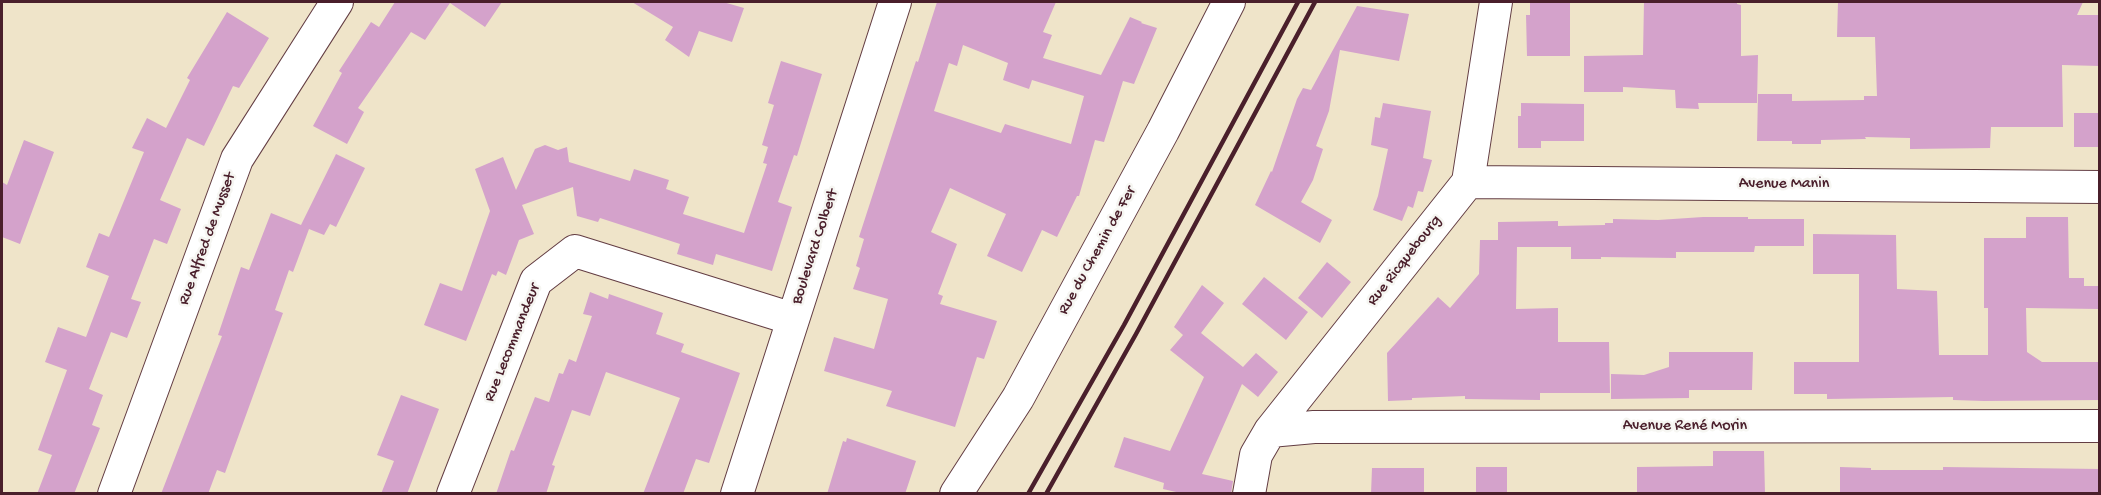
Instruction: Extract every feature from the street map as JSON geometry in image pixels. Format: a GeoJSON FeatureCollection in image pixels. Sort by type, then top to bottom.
{"type":"FeatureCollection","features":[{"type":"Feature","properties":{"kind":"street","name":"Rue Alfred de Musset"},"geometry":{"type":"LineString","coordinates":[[114,494],[237,159],[337,2]]}},
{"type":"Feature","properties":{"kind":"street","name":"Boulevard Colbert"},"geometry":{"type":"LineString","coordinates":[[737,494],[895,2]]}},
{"type":"Feature","properties":{"kind":"street","name":"Rue du Chemin de Fer"},"geometry":{"type":"LineString","coordinates":[[956,494],[1024,388],[1163,131],[1229,2]]}},
{"type":"Feature","properties":{"kind":"street","name":"Rue Ricquebourg"},"geometry":{"type":"LineString","coordinates":[[1249,494],[1256,455],[1270,431],[1468,182],[1496,2]]}},
{"type":"Feature","properties":{"kind":"street","name":"Avenue Manin"},"geometry":{"type":"LineString","coordinates":[[1468,182],[2100,187]]}},
{"type":"Feature","properties":{"kind":"street","name":"Rue Lecommandeur"},"geometry":{"type":"LineString","coordinates":[[453,494],[536,281],[575,251],[793,319]]}},
{"type":"Feature","properties":{"kind":"street","name":"Avenue René Morin"},"geometry":{"type":"LineString","coordinates":[[1270,431],[1314,427],[2100,426]]}},
{"type":"Feature","properties":{"kind":"building"},"geometry":{"type":"Polygon","coordinates":[[[395,2],[502,2],[485,27],[450,3],[425,40],[411,32],[358,108],[364,112],[347,144],[313,126],[342,73],[339,71],[371,22],[379,27],[395,2]]]}},
{"type":"Feature","properties":{"kind":"building"},"geometry":{"type":"Polygon","coordinates":[[[632,2],[723,2],[744,8],[732,42],[699,31],[689,57],[665,40],[673,27],[632,2]]]}},
{"type":"Feature","properties":{"kind":"building"},"geometry":{"type":"Polygon","coordinates":[[[937,2],[1056,2],[1043,32],[1052,35],[1043,58],[1101,75],[1130,17],[1157,28],[1134,84],[1123,81],[1104,142],[1095,140],[1079,196],[1057,237],[1042,230],[1022,272],[987,256],[1006,214],[950,188],[931,232],[957,244],[938,294],[943,296],[940,304],[997,321],[984,359],[977,357],[955,427],[886,406],[892,391],[824,371],[834,337],[874,349],[888,299],[853,289],[860,268],[856,266],[864,239],[859,237],[916,61],[918,62],[937,2]],[[963,45],[957,66],[949,63],[934,111],[1001,133],[1005,124],[1071,144],[1084,96],[1032,80],[1029,89],[1003,80],[1008,63],[963,45]]]}},
{"type":"Feature","properties":{"kind":"building"},"geometry":{"type":"Polygon","coordinates":[[[1530,2],[1570,2],[1570,56],[1527,56],[1526,15],[1530,15],[1530,2]]]}},
{"type":"Feature","properties":{"kind":"building"},"geometry":{"type":"Polygon","coordinates":[[[1644,2],[1737,2],[1741,5],[1741,56],[1758,55],[1757,103],[1698,103],[1699,109],[1676,108],[1675,90],[1623,87],[1623,92],[1584,92],[1584,56],[1643,55],[1644,2]]]}},
{"type":"Feature","properties":{"kind":"building"},"geometry":{"type":"Polygon","coordinates":[[[1838,2],[2083,2],[2077,15],[2100,15],[2100,66],[2062,65],[2063,127],[1991,127],[1990,148],[1910,149],[1910,138],[1865,137],[1866,139],[1821,140],[1821,144],[1757,141],[1758,94],[1792,94],[1792,101],[1864,100],[1864,96],[1877,96],[1875,37],[1837,37],[1838,2]]]}},
{"type":"Feature","properties":{"kind":"building"},"geometry":{"type":"Polygon","coordinates":[[[1357,6],[1409,14],[1399,61],[1340,50],[1329,111],[1316,146],[1323,149],[1313,180],[1301,202],[1332,220],[1320,243],[1255,205],[1272,172],[1297,99],[1303,88],[1311,90],[1357,6]]]}},
{"type":"Feature","properties":{"kind":"building"},"geometry":{"type":"Polygon","coordinates":[[[227,12],[269,38],[239,88],[233,86],[204,146],[187,138],[160,200],[181,209],[167,244],[154,239],[131,299],[141,302],[127,338],[111,332],[89,389],[103,395],[92,425],[100,428],[74,494],[37,494],[52,455],[38,450],[67,370],[45,362],[58,327],[86,337],[109,276],[86,267],[99,233],[109,237],[144,152],[132,148],[147,118],[166,128],[190,80],[187,78],[227,12]]]}},
{"type":"Feature","properties":{"kind":"building"},"geometry":{"type":"Polygon","coordinates":[[[781,61],[822,74],[797,156],[794,155],[778,202],[792,207],[772,271],[716,254],[713,265],[677,254],[680,244],[600,218],[598,222],[577,216],[573,187],[522,205],[534,234],[519,240],[506,275],[498,271],[496,276],[492,274],[466,341],[424,325],[440,283],[462,291],[490,211],[475,169],[503,157],[516,190],[535,149],[545,145],[558,150],[567,147],[569,162],[630,181],[634,169],[669,180],[666,189],[689,197],[683,214],[744,233],[767,164],[763,163],[768,147],[762,145],[774,105],[768,103],[781,61]]]}},
{"type":"Feature","properties":{"kind":"building"},"geometry":{"type":"Polygon","coordinates":[[[1383,103],[1431,111],[1423,158],[1432,160],[1423,192],[1418,191],[1413,208],[1408,206],[1402,221],[1373,210],[1388,149],[1371,145],[1375,117],[1380,118],[1383,103]]]}},
{"type":"Feature","properties":{"kind":"building"},"geometry":{"type":"Polygon","coordinates":[[[1521,103],[1584,104],[1584,141],[1541,141],[1541,148],[1518,148],[1518,116],[1521,116],[1521,103]]]}},
{"type":"Feature","properties":{"kind":"building"},"geometry":{"type":"Polygon","coordinates":[[[2074,113],[2100,113],[2100,147],[2074,147],[2074,113]]]}},
{"type":"Feature","properties":{"kind":"building"},"geometry":{"type":"Polygon","coordinates":[[[24,140],[54,152],[20,244],[2,237],[2,182],[7,185],[24,140]]]}},
{"type":"Feature","properties":{"kind":"building"},"geometry":{"type":"Polygon","coordinates":[[[336,154],[365,168],[336,227],[330,224],[324,235],[309,229],[293,272],[289,270],[275,310],[283,313],[225,473],[217,470],[208,494],[161,494],[222,336],[218,335],[241,267],[249,270],[271,213],[301,225],[336,154]]]}},
{"type":"Feature","properties":{"kind":"building"},"geometry":{"type":"Polygon","coordinates":[[[1703,217],[1804,219],[1804,246],[1755,246],[1754,252],[1676,252],[1676,258],[1601,257],[1601,259],[1571,259],[1571,247],[1517,247],[1516,309],[1558,308],[1558,342],[1609,342],[1610,393],[1540,393],[1540,400],[1465,399],[1465,396],[1388,401],[1387,353],[1438,297],[1450,308],[1479,274],[1480,240],[1498,240],[1498,222],[1558,221],[1558,226],[1605,225],[1605,223],[1613,223],[1613,219],[1658,220],[1703,217]]]}},
{"type":"Feature","properties":{"kind":"building"},"geometry":{"type":"Polygon","coordinates":[[[2026,217],[2068,217],[2069,278],[2084,278],[2084,286],[2100,286],[2100,309],[2026,308],[2027,352],[2042,362],[2100,362],[2100,400],[1984,401],[1953,400],[1953,397],[1827,399],[1827,394],[1794,394],[1794,362],[1859,362],[1859,274],[1813,274],[1813,234],[1896,235],[1897,289],[1937,291],[1939,355],[1988,355],[1988,308],[1984,308],[1984,238],[2026,238],[2026,217]]]}},
{"type":"Feature","properties":{"kind":"building"},"geometry":{"type":"Polygon","coordinates":[[[1327,262],[1351,282],[1322,318],[1298,298],[1327,262]]]}},
{"type":"Feature","properties":{"kind":"building"},"geometry":{"type":"Polygon","coordinates":[[[1264,277],[1308,312],[1286,340],[1242,304],[1264,277]]]}},
{"type":"Feature","properties":{"kind":"building"},"geometry":{"type":"Polygon","coordinates":[[[1202,285],[1224,303],[1201,333],[1243,367],[1256,353],[1278,372],[1258,397],[1242,384],[1202,474],[1233,481],[1231,494],[1185,494],[1163,489],[1164,483],[1114,467],[1124,437],[1170,451],[1204,377],[1170,350],[1183,335],[1174,327],[1202,285]]]}},
{"type":"Feature","properties":{"kind":"building"},"geometry":{"type":"Polygon","coordinates":[[[590,292],[608,299],[609,294],[663,313],[656,334],[684,344],[681,352],[740,373],[709,463],[696,459],[683,494],[643,494],[680,398],[606,372],[590,416],[572,410],[552,465],[555,466],[546,494],[496,494],[511,450],[514,451],[535,397],[549,402],[559,373],[563,374],[569,359],[576,362],[592,316],[583,314],[590,292]]]}},
{"type":"Feature","properties":{"kind":"building"},"geometry":{"type":"Polygon","coordinates":[[[1669,352],[1753,352],[1752,390],[1689,390],[1689,398],[1611,399],[1611,374],[1644,375],[1669,367],[1669,352]]]}},
{"type":"Feature","properties":{"kind":"building"},"geometry":{"type":"Polygon","coordinates":[[[401,395],[439,409],[407,494],[381,494],[394,461],[377,455],[401,395]]]}},
{"type":"Feature","properties":{"kind":"building"},"geometry":{"type":"Polygon","coordinates":[[[847,438],[916,461],[905,494],[827,494],[843,441],[846,442],[847,438]]]}},
{"type":"Feature","properties":{"kind":"building"},"geometry":{"type":"Polygon","coordinates":[[[1713,451],[1764,451],[1765,494],[1637,494],[1637,467],[1713,466],[1713,451]]]}},
{"type":"Feature","properties":{"kind":"building"},"geometry":{"type":"Polygon","coordinates":[[[1476,467],[1507,467],[1507,494],[1476,494],[1476,467]]]}},
{"type":"Feature","properties":{"kind":"building"},"geometry":{"type":"Polygon","coordinates":[[[1840,467],[1871,468],[1871,470],[1943,470],[1943,467],[2100,469],[2100,494],[1840,494],[1840,467]]]}},
{"type":"Feature","properties":{"kind":"building"},"geometry":{"type":"Polygon","coordinates":[[[1372,468],[1424,468],[1424,494],[1371,494],[1372,468]]]}},
{"type":"Feature","properties":{"kind":"railway"},"geometry":{"type":"LineString","coordinates":[[1028,494],[1124,325],[1298,2]]}},
{"type":"Feature","properties":{"kind":"railway"},"geometry":{"type":"LineString","coordinates":[[1046,494],[1136,334],[1315,2]]}}]}
